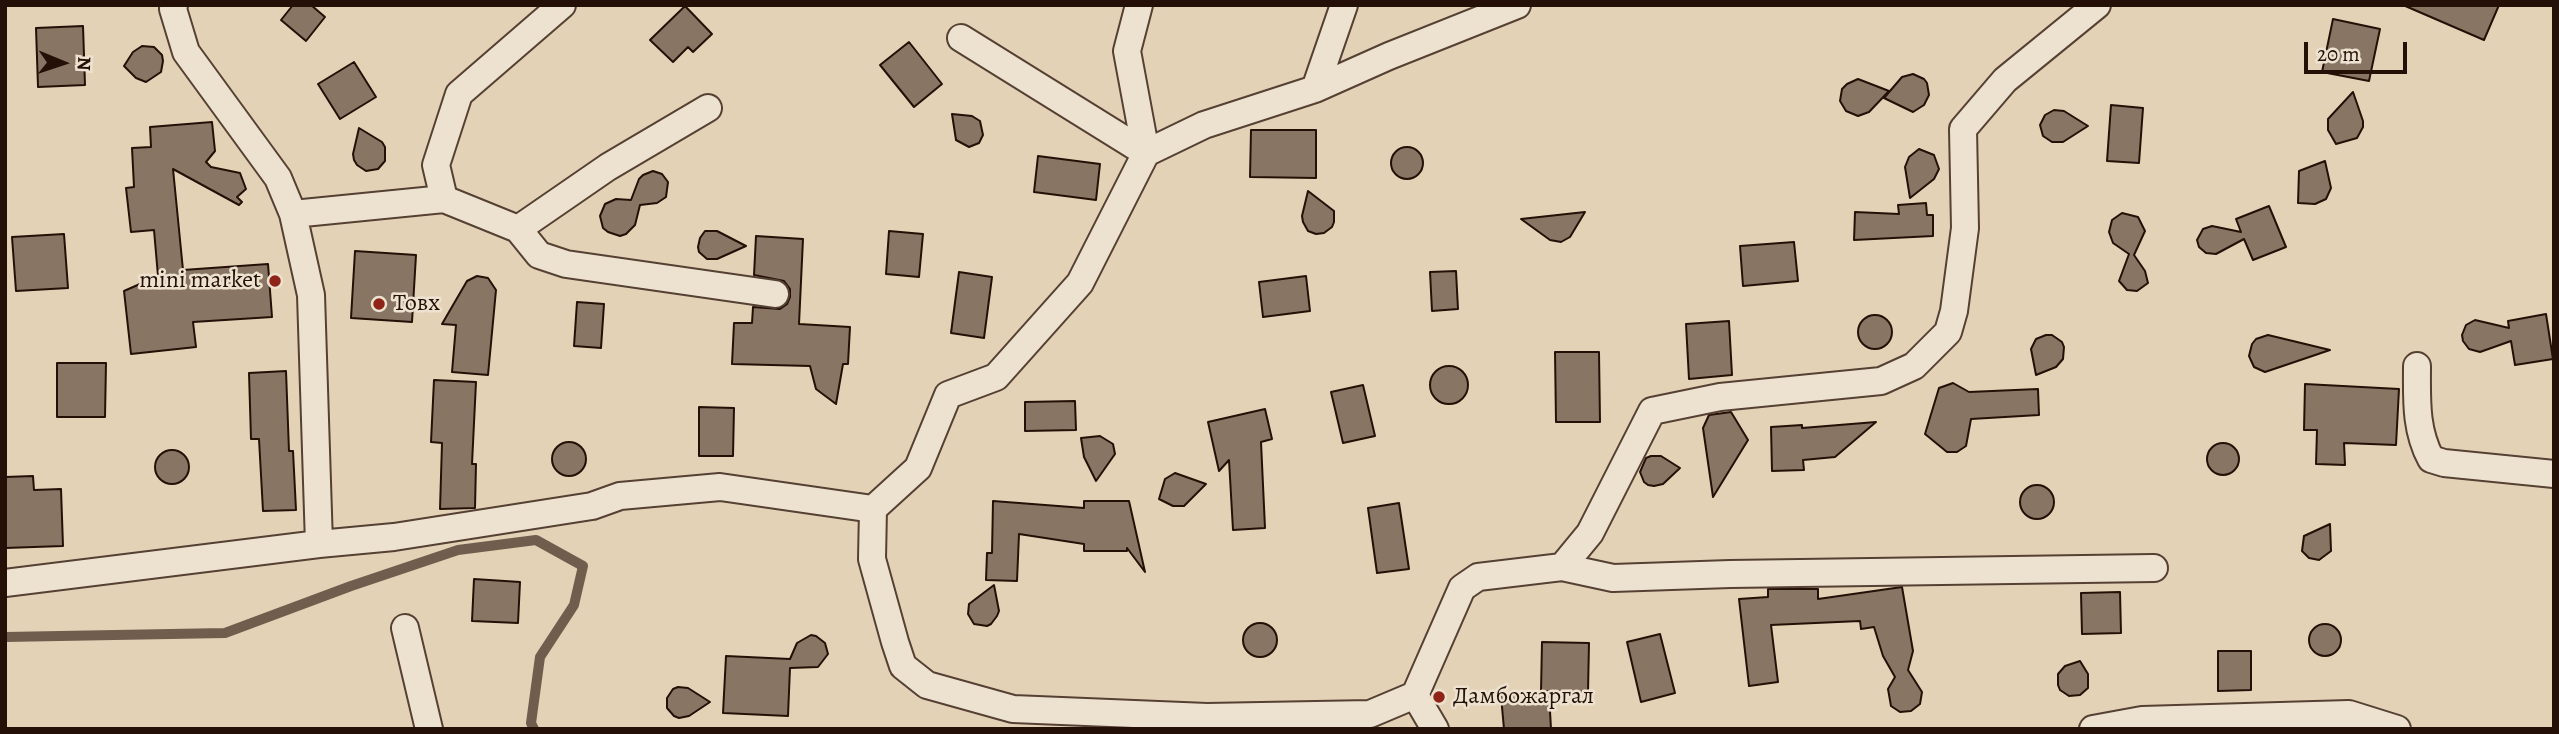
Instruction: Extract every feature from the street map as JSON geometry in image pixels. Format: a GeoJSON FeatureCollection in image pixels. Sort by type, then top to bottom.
{"type":"FeatureCollection","features":[{"type":"Feature","properties":{"kind":"street"},"geometry":{"type":"LineString","coordinates":[[174,5],[186,52],[278,178],[293,214],[311,295],[319,544]]}},
{"type":"Feature","properties":{"kind":"street"},"geometry":{"type":"LineString","coordinates":[[444,199],[436,165],[459,94],[562,5]]}},
{"type":"Feature","properties":{"kind":"street"},"geometry":{"type":"LineString","coordinates":[[1139,5],[1127,51],[1146,153]]}},
{"type":"Feature","properties":{"kind":"street"},"geometry":{"type":"LineString","coordinates":[[1315,89],[1344,5]]}},
{"type":"Feature","properties":{"kind":"street"},"geometry":{"type":"LineString","coordinates":[[1517,5],[1315,89],[1204,125],[1146,153],[1080,283],[996,377],[948,395],[918,468],[873,509],[872,559],[903,666],[927,685],[1013,709],[1207,717],[1370,714],[1415,695],[1462,588],[1478,577],[1562,567],[1613,578],[1730,573],[2154,568]]}},
{"type":"Feature","properties":{"kind":"street"},"geometry":{"type":"LineString","coordinates":[[1562,567],[1590,533],[1652,411],[1720,397],[1881,381],[1914,366],[1948,332],[1954,311],[1965,228],[1963,129],[2006,80],[2097,5]]}},
{"type":"Feature","properties":{"kind":"street"},"geometry":{"type":"LineString","coordinates":[[961,38],[1146,153]]}},
{"type":"Feature","properties":{"kind":"street"},"geometry":{"type":"LineString","coordinates":[[518,229],[608,167],[708,108]]}},
{"type":"Feature","properties":{"kind":"street"},"geometry":{"type":"LineString","coordinates":[[293,214],[444,199],[518,229],[539,255],[566,264],[775,294]]}},
{"type":"Feature","properties":{"kind":"street"},"geometry":{"type":"LineString","coordinates":[[2417,366],[2417,415],[2421,441],[2431,460],[2554,474]]}},
{"type":"Feature","properties":{"kind":"street"},"geometry":{"type":"LineString","coordinates":[[5,583],[394,537],[592,506],[620,496],[720,487],[873,509]]}},
{"type":"Feature","properties":{"kind":"street"},"geometry":{"type":"LineString","coordinates":[[405,628],[429,729]]}},
{"type":"Feature","properties":{"kind":"street"},"geometry":{"type":"LineString","coordinates":[[1415,695],[1435,729]]}},
{"type":"Feature","properties":{"kind":"street"},"geometry":{"type":"LineString","coordinates":[[2093,729],[2143,720],[2349,714],[2397,729]]}},
{"type":"Feature","properties":{"kind":"building"},"geometry":{"type":"Polygon","coordinates":[[[293,5],[311,5],[325,17],[306,41],[281,20],[293,5]]]}},
{"type":"Feature","properties":{"kind":"building"},"geometry":{"type":"Polygon","coordinates":[[[2403,5],[2499,5],[2484,40],[2403,5]]]}},
{"type":"Feature","properties":{"kind":"building"},"geometry":{"type":"Polygon","coordinates":[[[685,6],[712,34],[693,52],[688,47],[673,62],[650,40],[685,6]]]}},
{"type":"Feature","properties":{"kind":"building"},"geometry":{"type":"Polygon","coordinates":[[[2333,19],[2380,29],[2369,81],[2322,72],[2333,19]]]}},
{"type":"Feature","properties":{"kind":"building"},"geometry":{"type":"Polygon","coordinates":[[[83,26],[85,85],[38,87],[36,28],[83,26]]]}},
{"type":"Feature","properties":{"kind":"building"},"geometry":{"type":"Polygon","coordinates":[[[909,42],[942,84],[914,107],[880,65],[909,42]]]}},
{"type":"Feature","properties":{"kind":"building"},"geometry":{"type":"Polygon","coordinates":[[[142,46],[154,47],[162,55],[163,61],[161,72],[146,82],[136,78],[124,66],[133,52],[142,46]]]}},
{"type":"Feature","properties":{"kind":"building"},"geometry":{"type":"Polygon","coordinates":[[[354,62],[376,97],[340,119],[318,84],[354,62]]]}},
{"type":"Feature","properties":{"kind":"building"},"geometry":{"type":"Polygon","coordinates":[[[1913,74],[1924,79],[1929,95],[1924,105],[1913,112],[1884,98],[1902,77],[1913,74]]]}},
{"type":"Feature","properties":{"kind":"building"},"geometry":{"type":"Polygon","coordinates":[[[1858,79],[1889,91],[1869,112],[1858,116],[1846,111],[1840,101],[1842,89],[1858,79]]]}},
{"type":"Feature","properties":{"kind":"building"},"geometry":{"type":"Polygon","coordinates":[[[2353,92],[2363,127],[2357,138],[2336,144],[2328,130],[2328,119],[2353,92]]]}},
{"type":"Feature","properties":{"kind":"building"},"geometry":{"type":"Polygon","coordinates":[[[2111,105],[2143,108],[2139,163],[2107,161],[2111,105]]]}},
{"type":"Feature","properties":{"kind":"building"},"geometry":{"type":"Polygon","coordinates":[[[2054,110],[2064,111],[2088,126],[2063,142],[2052,142],[2043,136],[2040,125],[2045,115],[2054,110]]]}},
{"type":"Feature","properties":{"kind":"building"},"geometry":{"type":"Polygon","coordinates":[[[952,114],[972,116],[980,121],[983,135],[979,143],[969,147],[956,140],[952,114]]]}},
{"type":"Feature","properties":{"kind":"building"},"geometry":{"type":"Polygon","coordinates":[[[212,122],[215,151],[206,162],[211,167],[240,173],[246,189],[237,197],[242,202],[239,205],[173,169],[183,270],[268,264],[272,317],[193,322],[196,347],[131,354],[124,291],[158,276],[154,230],[131,232],[126,188],[134,187],[132,148],[151,147],[150,127],[212,122]]]}},
{"type":"Feature","properties":{"kind":"building"},"geometry":{"type":"Polygon","coordinates":[[[359,128],[382,142],[385,147],[385,161],[378,169],[366,171],[354,160],[359,128]]]}},
{"type":"Feature","properties":{"kind":"building"},"geometry":{"type":"Polygon","coordinates":[[[1251,130],[1316,130],[1316,178],[1250,177],[1251,130]]]}},
{"type":"Feature","properties":{"kind":"building"},"geometry":{"type":"Polygon","coordinates":[[[1407,147],[1418,152],[1423,163],[1418,174],[1407,179],[1396,174],[1391,163],[1396,152],[1407,147]]]}},
{"type":"Feature","properties":{"kind":"building"},"geometry":{"type":"Polygon","coordinates":[[[1919,149],[1934,155],[1939,169],[1934,179],[1910,198],[1905,167],[1909,157],[1919,149]]]}},
{"type":"Feature","properties":{"kind":"building"},"geometry":{"type":"Polygon","coordinates":[[[1038,156],[1100,164],[1096,200],[1034,192],[1038,156]]]}},
{"type":"Feature","properties":{"kind":"building"},"geometry":{"type":"Polygon","coordinates":[[[2325,161],[2331,188],[2326,199],[2315,204],[2298,203],[2299,171],[2325,161]]]}},
{"type":"Feature","properties":{"kind":"building"},"geometry":{"type":"Polygon","coordinates":[[[653,171],[662,174],[668,182],[666,197],[657,203],[640,205],[635,225],[626,234],[620,236],[603,228],[600,216],[605,204],[616,199],[631,200],[639,179],[653,171]]]}},
{"type":"Feature","properties":{"kind":"building"},"geometry":{"type":"Polygon","coordinates":[[[1308,191],[1334,211],[1332,227],[1324,233],[1308,231],[1303,222],[1308,191]]]}},
{"type":"Feature","properties":{"kind":"building"},"geometry":{"type":"Polygon","coordinates":[[[1926,203],[1927,215],[1933,215],[1933,236],[1854,240],[1855,212],[1899,214],[1898,205],[1926,203]]]}},
{"type":"Feature","properties":{"kind":"building"},"geometry":{"type":"Polygon","coordinates":[[[2269,206],[2286,247],[2253,260],[2244,239],[2216,254],[2206,253],[2199,247],[2197,240],[2203,229],[2212,226],[2241,232],[2236,219],[2269,206]]]}},
{"type":"Feature","properties":{"kind":"building"},"geometry":{"type":"Polygon","coordinates":[[[1585,212],[1570,237],[1561,242],[1550,240],[1521,219],[1585,212]]]}},
{"type":"Feature","properties":{"kind":"building"},"geometry":{"type":"Polygon","coordinates":[[[2122,213],[2138,217],[2145,231],[2134,255],[2145,271],[2148,283],[2137,291],[2127,290],[2119,281],[2129,254],[2113,243],[2109,232],[2112,220],[2122,213]]]}},
{"type":"Feature","properties":{"kind":"building"},"geometry":{"type":"Polygon","coordinates":[[[705,231],[717,231],[746,246],[717,259],[707,259],[699,252],[698,247],[705,231]]]}},
{"type":"Feature","properties":{"kind":"building"},"geometry":{"type":"Polygon","coordinates":[[[889,231],[923,234],[919,277],[886,274],[889,231]]]}},
{"type":"Feature","properties":{"kind":"building"},"geometry":{"type":"Polygon","coordinates":[[[64,234],[68,288],[16,291],[12,237],[64,234]]]}},
{"type":"Feature","properties":{"kind":"building"},"geometry":{"type":"Polygon","coordinates":[[[756,236],[803,239],[799,324],[850,327],[848,364],[843,364],[836,404],[816,389],[810,366],[732,364],[734,323],[752,323],[753,307],[780,309],[787,304],[790,297],[790,289],[784,281],[754,275],[756,236]]]}},
{"type":"Feature","properties":{"kind":"building"},"geometry":{"type":"Polygon","coordinates":[[[1794,242],[1798,281],[1743,286],[1740,246],[1794,242]]]}},
{"type":"Feature","properties":{"kind":"building"},"geometry":{"type":"Polygon","coordinates":[[[355,251],[416,255],[412,322],[351,318],[355,251]]]}},
{"type":"Feature","properties":{"kind":"building"},"geometry":{"type":"Polygon","coordinates":[[[1456,271],[1458,309],[1432,311],[1430,272],[1456,271]]]}},
{"type":"Feature","properties":{"kind":"building"},"geometry":{"type":"Polygon","coordinates":[[[959,272],[992,277],[984,338],[951,333],[959,272]]]}},
{"type":"Feature","properties":{"kind":"building"},"geometry":{"type":"Polygon","coordinates":[[[477,276],[488,278],[496,290],[488,375],[452,372],[456,325],[442,324],[467,281],[477,276]]]}},
{"type":"Feature","properties":{"kind":"building"},"geometry":{"type":"Polygon","coordinates":[[[1306,276],[1310,311],[1263,317],[1259,282],[1306,276]]]}},
{"type":"Feature","properties":{"kind":"building"},"geometry":{"type":"Polygon","coordinates":[[[577,302],[604,304],[601,348],[574,346],[577,302]]]}},
{"type":"Feature","properties":{"kind":"building"},"geometry":{"type":"Polygon","coordinates":[[[2546,314],[2553,359],[2515,365],[2511,341],[2480,352],[2469,349],[2463,341],[2466,325],[2475,320],[2509,328],[2508,321],[2546,314]]]}},
{"type":"Feature","properties":{"kind":"building"},"geometry":{"type":"Polygon","coordinates":[[[1875,315],[1887,320],[1892,332],[1887,344],[1875,349],[1863,344],[1858,332],[1863,320],[1875,315]]]}},
{"type":"Feature","properties":{"kind":"building"},"geometry":{"type":"Polygon","coordinates":[[[1729,321],[1732,375],[1689,379],[1686,324],[1729,321]]]}},
{"type":"Feature","properties":{"kind":"building"},"geometry":{"type":"Polygon","coordinates":[[[2052,335],[2062,342],[2063,359],[2056,367],[2036,375],[2031,349],[2036,339],[2052,335]]]}},
{"type":"Feature","properties":{"kind":"building"},"geometry":{"type":"Polygon","coordinates":[[[2268,335],[2330,350],[2265,372],[2254,367],[2249,356],[2256,339],[2268,335]]]}},
{"type":"Feature","properties":{"kind":"building"},"geometry":{"type":"Polygon","coordinates":[[[1555,352],[1599,352],[1600,422],[1556,422],[1555,352]]]}},
{"type":"Feature","properties":{"kind":"building"},"geometry":{"type":"Polygon","coordinates":[[[57,363],[106,363],[105,417],[57,417],[57,363]]]}},
{"type":"Feature","properties":{"kind":"building"},"geometry":{"type":"Polygon","coordinates":[[[1449,366],[1462,372],[1468,385],[1462,398],[1449,404],[1436,398],[1430,385],[1436,372],[1449,366]]]}},
{"type":"Feature","properties":{"kind":"building"},"geometry":{"type":"Polygon","coordinates":[[[286,371],[289,451],[293,451],[296,510],[263,511],[259,439],[251,439],[249,373],[286,371]]]}},
{"type":"Feature","properties":{"kind":"building"},"geometry":{"type":"Polygon","coordinates":[[[434,380],[476,382],[472,464],[476,464],[475,508],[440,509],[442,443],[431,442],[434,380]]]}},
{"type":"Feature","properties":{"kind":"building"},"geometry":{"type":"Polygon","coordinates":[[[1953,383],[1969,392],[2038,389],[2039,415],[1971,419],[1966,446],[1957,452],[1947,452],[1925,434],[1939,388],[1953,383]]]}},
{"type":"Feature","properties":{"kind":"building"},"geometry":{"type":"Polygon","coordinates":[[[2305,384],[2399,389],[2396,445],[2344,443],[2345,465],[2316,464],[2317,430],[2304,430],[2305,384]]]}},
{"type":"Feature","properties":{"kind":"building"},"geometry":{"type":"Polygon","coordinates":[[[1363,385],[1375,436],[1343,443],[1331,392],[1363,385]]]}},
{"type":"Feature","properties":{"kind":"building"},"geometry":{"type":"Polygon","coordinates":[[[1075,401],[1076,430],[1025,431],[1025,402],[1075,401]]]}},
{"type":"Feature","properties":{"kind":"building"},"geometry":{"type":"Polygon","coordinates":[[[699,407],[734,408],[733,456],[699,456],[699,407]]]}},
{"type":"Feature","properties":{"kind":"building"},"geometry":{"type":"Polygon","coordinates":[[[1265,409],[1272,439],[1261,442],[1265,528],[1233,530],[1229,460],[1219,471],[1208,422],[1265,409]]]}},
{"type":"Feature","properties":{"kind":"building"},"geometry":{"type":"Polygon","coordinates":[[[1731,412],[1748,440],[1713,497],[1703,428],[1709,415],[1731,412]]]}},
{"type":"Feature","properties":{"kind":"building"},"geometry":{"type":"Polygon","coordinates":[[[1876,422],[1835,457],[1803,460],[1804,470],[1772,471],[1771,427],[1802,425],[1802,428],[1876,422]]]}},
{"type":"Feature","properties":{"kind":"building"},"geometry":{"type":"Polygon","coordinates":[[[1100,436],[1113,444],[1115,454],[1096,481],[1084,457],[1081,438],[1100,436]]]}},
{"type":"Feature","properties":{"kind":"building"},"geometry":{"type":"Polygon","coordinates":[[[569,442],[581,447],[586,459],[581,471],[569,476],[557,471],[552,459],[557,447],[569,442]]]}},
{"type":"Feature","properties":{"kind":"building"},"geometry":{"type":"Polygon","coordinates":[[[2223,443],[2234,448],[2239,459],[2234,470],[2223,475],[2212,470],[2207,459],[2212,448],[2223,443]]]}},
{"type":"Feature","properties":{"kind":"building"},"geometry":{"type":"Polygon","coordinates":[[[172,450],[184,455],[189,467],[184,479],[172,484],[160,479],[155,467],[160,455],[172,450]]]}},
{"type":"Feature","properties":{"kind":"building"},"geometry":{"type":"Polygon","coordinates":[[[1661,456],[1680,468],[1663,484],[1648,485],[1640,472],[1646,458],[1661,456]]]}},
{"type":"Feature","properties":{"kind":"building"},"geometry":{"type":"Polygon","coordinates":[[[1175,473],[1206,484],[1184,506],[1173,506],[1159,499],[1165,479],[1175,473]]]}},
{"type":"Feature","properties":{"kind":"building"},"geometry":{"type":"Polygon","coordinates":[[[33,476],[34,490],[61,489],[63,546],[5,548],[5,477],[33,476]]]}},
{"type":"Feature","properties":{"kind":"building"},"geometry":{"type":"Polygon","coordinates":[[[2037,485],[2049,490],[2054,502],[2049,514],[2037,519],[2025,514],[2020,502],[2025,490],[2037,485]]]}},
{"type":"Feature","properties":{"kind":"building"},"geometry":{"type":"Polygon","coordinates":[[[993,501],[1084,508],[1084,501],[1129,501],[1145,572],[1127,548],[1127,551],[1084,551],[1084,544],[1019,534],[1017,581],[986,580],[987,553],[992,553],[993,501]]]}},
{"type":"Feature","properties":{"kind":"building"},"geometry":{"type":"Polygon","coordinates":[[[1399,503],[1409,569],[1377,573],[1368,508],[1399,503]]]}},
{"type":"Feature","properties":{"kind":"building"},"geometry":{"type":"Polygon","coordinates":[[[2330,524],[2331,551],[2319,560],[2309,558],[2302,551],[2304,536],[2330,524]]]}},
{"type":"Feature","properties":{"kind":"building"},"geometry":{"type":"Polygon","coordinates":[[[474,579],[520,582],[518,623],[472,621],[474,579]]]}},
{"type":"Feature","properties":{"kind":"building"},"geometry":{"type":"Polygon","coordinates":[[[994,585],[999,611],[997,616],[987,626],[974,624],[968,614],[969,604],[994,585]]]}},
{"type":"Feature","properties":{"kind":"building"},"geometry":{"type":"Polygon","coordinates":[[[1902,587],[1913,651],[1908,670],[1922,692],[1920,704],[1911,711],[1900,712],[1891,706],[1888,689],[1895,677],[1883,656],[1874,627],[1861,629],[1860,621],[1771,625],[1778,682],[1749,686],[1739,599],[1768,597],[1768,589],[1818,589],[1818,599],[1902,587]]]}},
{"type":"Feature","properties":{"kind":"building"},"geometry":{"type":"Polygon","coordinates":[[[2120,592],[2121,633],[2082,634],[2081,593],[2120,592]]]}},
{"type":"Feature","properties":{"kind":"building"},"geometry":{"type":"Polygon","coordinates":[[[1260,623],[1272,628],[1277,640],[1272,652],[1260,657],[1248,652],[1243,640],[1248,628],[1260,623]]]}},
{"type":"Feature","properties":{"kind":"building"},"geometry":{"type":"Polygon","coordinates":[[[2325,624],[2336,629],[2341,640],[2336,651],[2325,656],[2314,651],[2309,640],[2314,629],[2325,624]]]}},
{"type":"Feature","properties":{"kind":"building"},"geometry":{"type":"Polygon","coordinates":[[[1660,634],[1675,693],[1641,702],[1627,642],[1660,634]]]}},
{"type":"Feature","properties":{"kind":"building"},"geometry":{"type":"Polygon","coordinates":[[[811,635],[825,643],[828,654],[818,667],[790,668],[788,716],[723,713],[726,656],[790,659],[797,643],[811,635]]]}},
{"type":"Feature","properties":{"kind":"building"},"geometry":{"type":"Polygon","coordinates":[[[1542,642],[1589,643],[1588,692],[1541,691],[1542,642]]]}},
{"type":"Feature","properties":{"kind":"building"},"geometry":{"type":"Polygon","coordinates":[[[2218,651],[2251,651],[2251,690],[2218,691],[2218,651]]]}},
{"type":"Feature","properties":{"kind":"building"},"geometry":{"type":"Polygon","coordinates":[[[2080,661],[2088,674],[2088,688],[2080,695],[2069,696],[2060,690],[2058,674],[2065,666],[2080,661]]]}},
{"type":"Feature","properties":{"kind":"building"},"geometry":{"type":"Polygon","coordinates":[[[688,688],[710,702],[689,716],[674,716],[667,708],[667,698],[673,689],[688,688]]]}},
{"type":"Feature","properties":{"kind":"building"},"geometry":{"type":"Polygon","coordinates":[[[1549,693],[1551,729],[1504,729],[1501,696],[1549,693]]]}},
{"type":"Feature","properties":{"kind":"waterway"},"geometry":{"type":"LineString","coordinates":[[5,637],[225,633],[458,550],[536,540],[583,566],[574,605],[540,657],[531,723],[534,729]]}},
{"type":"Feature","properties":{"kind":"place","name":"mini market"},"geometry":{"type":"Point","coordinates":[275,281]}},
{"type":"Feature","properties":{"kind":"place","name":"Товх"},"geometry":{"type":"Point","coordinates":[379,304]}},
{"type":"Feature","properties":{"kind":"place","name":"Дамбожаргал"},"geometry":{"type":"Point","coordinates":[1439,697]}}]}
